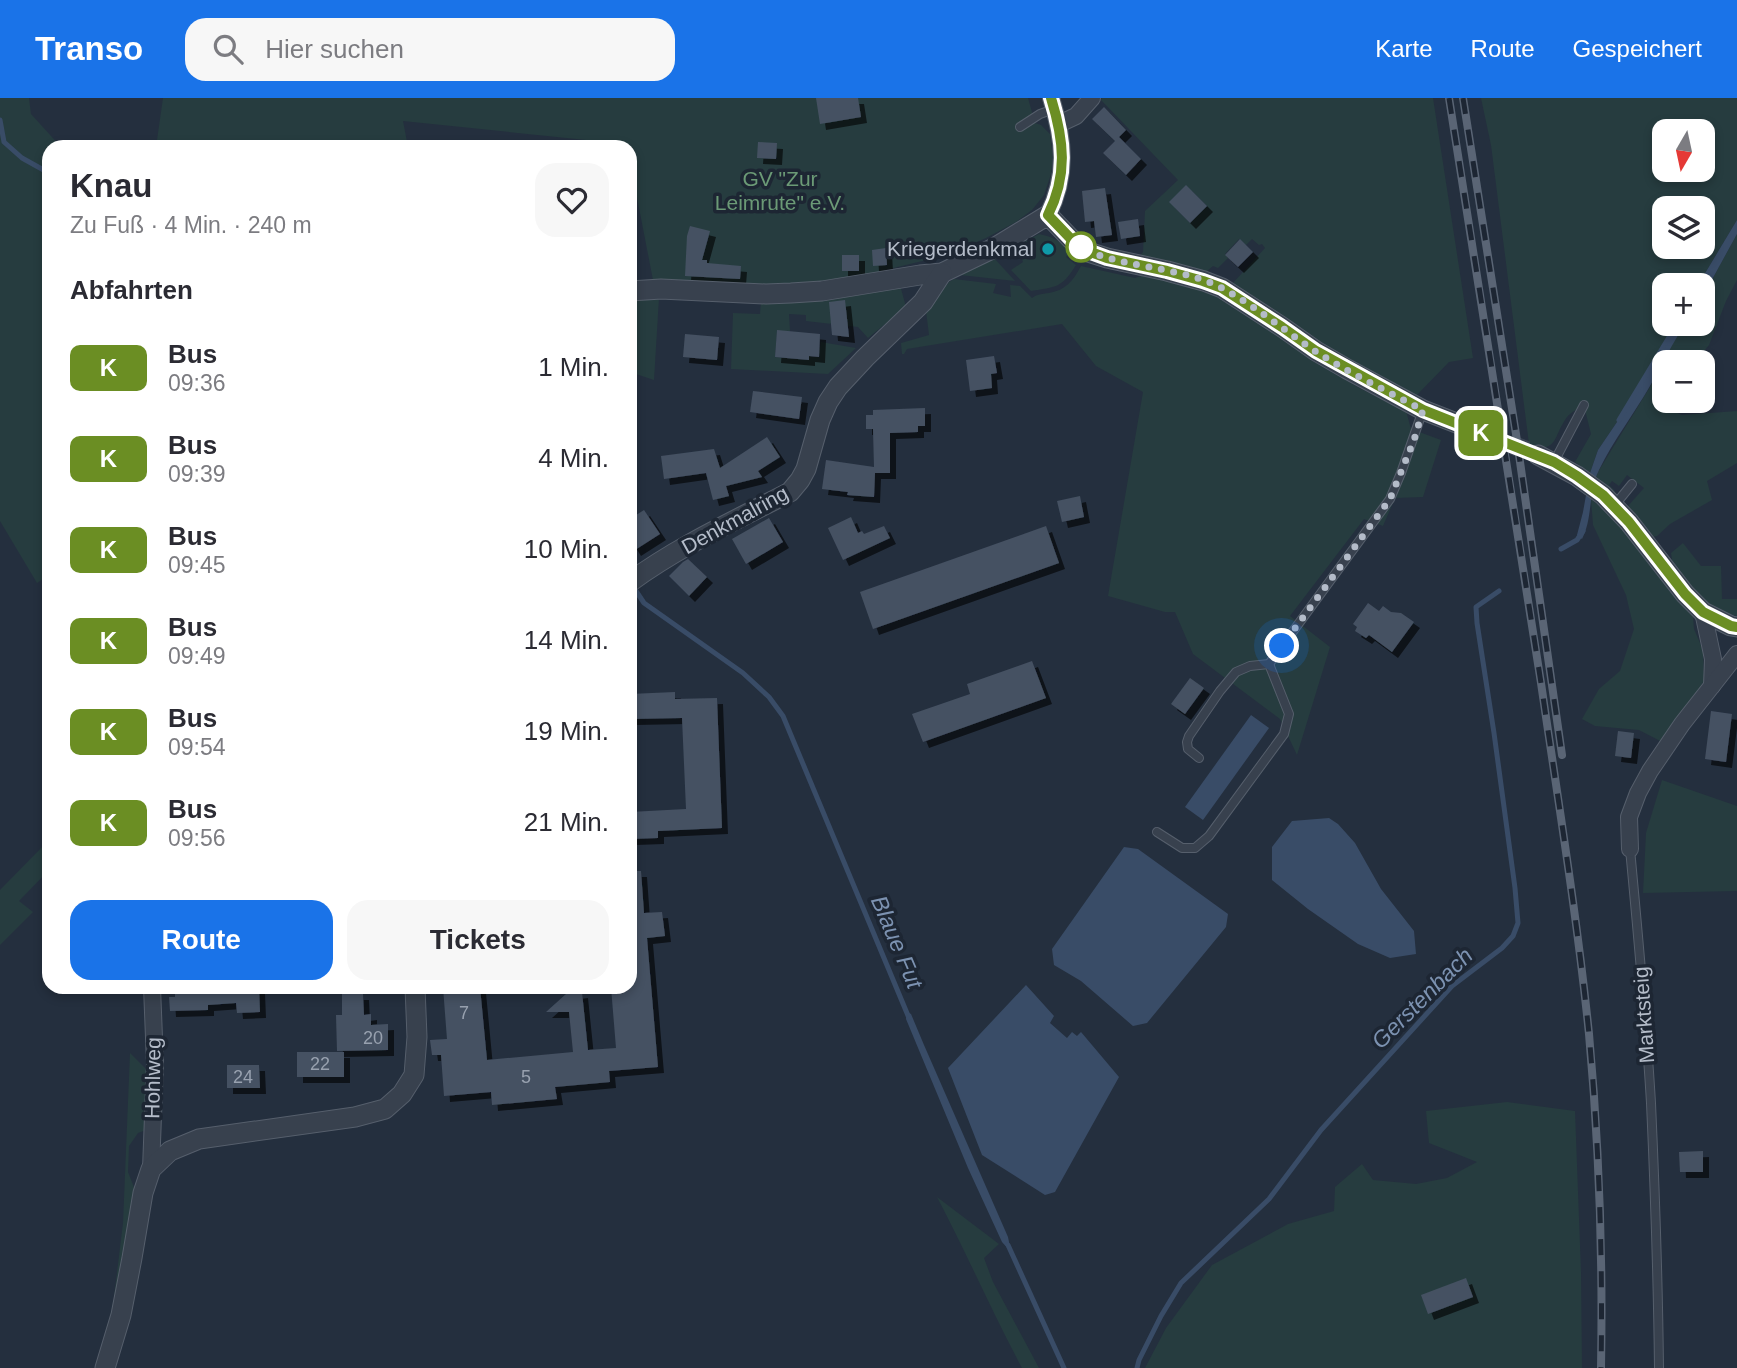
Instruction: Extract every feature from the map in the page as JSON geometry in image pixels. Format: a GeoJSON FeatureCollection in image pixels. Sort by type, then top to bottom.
{"type":"FeatureCollection","features":[{"type":"Feature","properties":{"kind":"street"},"geometry":{"type":"LineString","coordinates":[[637,291],[791,293],[942,273],[994,248],[1048,215],[1057,197],[1061,178],[1062,149],[1055,110],[1076,116],[1092,98]]}},
{"type":"Feature","properties":{"kind":"street"},"geometry":{"type":"LineString","coordinates":[[1048,215],[1071,239],[1088,251],[1222,288],[1316,351],[1423,410],[1482,433]]}},
{"type":"Feature","properties":{"kind":"street","name":"Denkmalring"},"geometry":{"type":"LineString","coordinates":[[637,577],[690,545],[790,492],[806,468],[820,420],[838,387],[923,302],[942,273]]}},
{"type":"Feature","properties":{"kind":"street"},"geometry":{"type":"LineString","coordinates":[[1546,458],[1577,476],[1609,501],[1685,594],[1703,612],[1737,627]]}},
{"type":"Feature","properties":{"kind":"street"},"geometry":{"type":"LineString","coordinates":[[1703,612],[1713,659],[1712,686]]}},
{"type":"Feature","properties":{"kind":"street","name":"Marktsteig"},"geometry":{"type":"LineString","coordinates":[[1630,849],[1629,817],[1638,793],[1656,762],[1737,654]]}},
{"type":"Feature","properties":{"kind":"street","name":"Hohlweg"},"geometry":{"type":"LineString","coordinates":[[151,1169],[155,1063],[152,994]]}},
{"type":"Feature","properties":{"kind":"street"},"geometry":{"type":"LineString","coordinates":[[105,1368],[121,1315],[143,1193],[151,1169],[170,1151],[199,1139],[355,1117],[384,1109],[402,1094],[414,1075],[417,1037],[415,994]]}},
{"type":"Feature","properties":{"kind":"lane"},"geometry":{"type":"LineString","coordinates":[[1020,127],[1040,114],[1055,110]]}},
{"type":"Feature","properties":{"kind":"lane"},"geometry":{"type":"LineString","coordinates":[[1546,458],[1584,405]]}},
{"type":"Feature","properties":{"kind":"lane"},"geometry":{"type":"LineString","coordinates":[[1199,758],[1188,749],[1187,742],[1220,691],[1236,672],[1250,666],[1269,664],[1390,499],[1423,410]]}},
{"type":"Feature","properties":{"kind":"lane"},"geometry":{"type":"LineString","coordinates":[[1609,501],[1632,484]]}},
{"type":"Feature","properties":{"kind":"lane"},"geometry":{"type":"LineString","coordinates":[[1157,832],[1182,848],[1195,848],[1209,836],[1284,734],[1289,714],[1269,664]]}},
{"type":"Feature","properties":{"kind":"lane","name":"Marktsteig"},"geometry":{"type":"LineString","coordinates":[[1630,849],[1651,1113],[1659,1368]]}},
{"type":"Feature","properties":{"kind":"green space"},"geometry":{"type":"Polygon","coordinates":[[[0,98],[29,98],[31,114],[55,140],[42,140],[42,580],[37,583],[0,521],[0,98]]]}},
{"type":"Feature","properties":{"kind":"green space","name":"GV \"Zur Leimrute\" e.V."},"geometry":{"type":"Polygon","coordinates":[[[163,98],[1028,98],[1035,123],[1050,134],[1053,158],[1044,195],[1032,210],[986,238],[947,255],[844,280],[765,286],[653,280],[637,198],[637,140],[586,140],[403,121],[407,140],[157,140],[163,98]]]}},
{"type":"Feature","properties":{"kind":"green space"},"geometry":{"type":"Polygon","coordinates":[[[1102,98],[1433,98],[1473,358],[1449,362],[1416,396],[1329,351],[1232,284],[1265,248],[1262,244],[1259,245],[1252,239],[1246,245],[1239,239],[1225,254],[1228,258],[1218,268],[1213,266],[1206,272],[1140,256],[1143,252],[1145,211],[1178,180],[1102,98]]]}},
{"type":"Feature","properties":{"kind":"green space"},"geometry":{"type":"Polygon","coordinates":[[[1481,98],[1737,98],[1737,220],[1715,257],[1715,196],[1652,196],[1652,259],[1714,259],[1705,273],[1652,273],[1652,336],[1669,336],[1661,350],[1652,350],[1652,366],[1598,450],[1590,473],[1575,462],[1591,434],[1584,406],[1567,418],[1550,446],[1538,447],[1529,444],[1491,145],[1481,98]]]}},
{"type":"Feature","properties":{"kind":"green space"},"geometry":{"type":"Polygon","coordinates":[[[1039,234],[1056,240],[1071,251],[1066,257],[1076,265],[1058,285],[1031,291],[1011,270],[1023,262],[1017,246],[1039,234]]]}},
{"type":"Feature","properties":{"kind":"green space"},"geometry":{"type":"Polygon","coordinates":[[[1737,234],[1737,280],[1715,329],[1715,274],[1737,234]]]}},
{"type":"Feature","properties":{"kind":"green space"},"geometry":{"type":"Polygon","coordinates":[[[994,258],[1015,281],[960,275],[994,258]]]}},
{"type":"Feature","properties":{"kind":"green space"},"geometry":{"type":"Polygon","coordinates":[[[1081,266],[1135,278],[1144,275],[1177,282],[1225,298],[1313,361],[1406,411],[1411,429],[1441,440],[1423,497],[1395,498],[1383,526],[1364,519],[1290,616],[1330,647],[1297,755],[1280,719],[1193,654],[1175,612],[1165,612],[1108,596],[1143,392],[1096,366],[1062,324],[907,349],[902,354],[901,343],[929,335],[926,311],[954,279],[996,284],[993,293],[1011,297],[1010,285],[1020,286],[1032,298],[1064,287],[1081,266]]]}},
{"type":"Feature","properties":{"kind":"green space"},"geometry":{"type":"Polygon","coordinates":[[[900,285],[906,307],[868,338],[858,327],[806,321],[806,315],[789,314],[790,331],[777,331],[775,357],[809,360],[809,356],[818,357],[821,342],[856,348],[828,374],[731,369],[733,313],[760,314],[761,301],[900,285]]]}},
{"type":"Feature","properties":{"kind":"green space"},"geometry":{"type":"Polygon","coordinates":[[[659,298],[654,380],[637,374],[637,299],[659,298]]]}},
{"type":"Feature","properties":{"kind":"green space"},"geometry":{"type":"Polygon","coordinates":[[[1677,336],[1712,336],[1705,350],[1669,350],[1677,336]]]}},
{"type":"Feature","properties":{"kind":"green space"},"geometry":{"type":"Polygon","coordinates":[[[1652,383],[1652,413],[1682,415],[1737,411],[1737,463],[1707,481],[1712,500],[1670,524],[1657,536],[1651,537],[1627,511],[1628,506],[1644,488],[1627,475],[1619,486],[1612,481],[1609,485],[1615,491],[1612,495],[1606,485],[1596,477],[1652,383]]]}},
{"type":"Feature","properties":{"kind":"green space"},"geometry":{"type":"Polygon","coordinates":[[[1591,499],[1633,540],[1693,617],[1694,629],[1703,650],[1704,681],[1664,743],[1639,730],[1595,726],[1582,719],[1599,689],[1620,671],[1634,629],[1626,595],[1593,525],[1591,499]]]}},
{"type":"Feature","properties":{"kind":"green space"},"geometry":{"type":"Polygon","coordinates":[[[1683,543],[1701,566],[1721,566],[1722,599],[1737,599],[1737,616],[1702,601],[1673,565],[1671,553],[1683,543]]]}},
{"type":"Feature","properties":{"kind":"green space"},"geometry":{"type":"Polygon","coordinates":[[[1662,780],[1737,806],[1737,891],[1643,893],[1646,833],[1662,780]]]}},
{"type":"Feature","properties":{"kind":"green space"},"geometry":{"type":"Polygon","coordinates":[[[42,847],[42,877],[19,901],[33,912],[0,945],[0,890],[42,847]]]}},
{"type":"Feature","properties":{"kind":"green space"},"geometry":{"type":"Polygon","coordinates":[[[130,1053],[151,1074],[146,1130],[138,1133],[129,1146],[128,1172],[137,1195],[118,1297],[114,1297],[123,1223],[130,1053]]]}},
{"type":"Feature","properties":{"kind":"green space"},"geometry":{"type":"Polygon","coordinates":[[[1507,1102],[1575,1111],[1582,1368],[1145,1368],[1166,1328],[1212,1265],[1288,1224],[1334,1211],[1335,1187],[1362,1164],[1373,1180],[1416,1184],[1447,1178],[1477,1162],[1429,1143],[1426,1111],[1507,1102]]]}},
{"type":"Feature","properties":{"kind":"green space"},"geometry":{"type":"Polygon","coordinates":[[[937,1197],[999,1244],[984,1258],[993,1282],[1039,1368],[1022,1368],[937,1197]]]}},
{"type":"Feature","properties":{"kind":"water"},"geometry":{"type":"Polygon","coordinates":[[[1737,220],[1737,234],[1715,274],[1705,273],[1737,220]]]}},
{"type":"Feature","properties":{"kind":"water"},"geometry":{"type":"Polygon","coordinates":[[[1669,336],[1678,336],[1669,350],[1661,350],[1669,336]]]}},
{"type":"Feature","properties":{"kind":"water"},"geometry":{"type":"Polygon","coordinates":[[[1652,366],[1652,382],[1599,470],[1582,539],[1577,535],[1590,473],[1598,450],[1652,366]]]}},
{"type":"Feature","properties":{"kind":"water"},"geometry":{"type":"Polygon","coordinates":[[[1251,715],[1269,728],[1203,820],[1185,807],[1251,715]]]}},
{"type":"Feature","properties":{"kind":"water"},"geometry":{"type":"Polygon","coordinates":[[[1329,818],[1355,843],[1381,889],[1414,931],[1416,954],[1390,958],[1358,944],[1272,880],[1272,847],[1292,821],[1329,818]]]}},
{"type":"Feature","properties":{"kind":"water"},"geometry":{"type":"Polygon","coordinates":[[[1124,847],[1138,849],[1228,914],[1226,927],[1147,1023],[1133,1026],[1081,981],[1054,965],[1052,949],[1124,847]]]}},
{"type":"Feature","properties":{"kind":"water"},"geometry":{"type":"Polygon","coordinates":[[[1026,985],[1054,1016],[1050,1023],[1067,1038],[1072,1032],[1077,1036],[1081,1032],[1119,1077],[1055,1192],[1045,1195],[982,1155],[948,1068],[1026,985]]]}},
{"type":"Feature","properties":{"kind":"water"},"geometry":{"type":"Polygon","coordinates":[[[907,1012],[911,1014],[1008,1237],[1011,1252],[1002,1242],[968,1168],[906,1019],[907,1012]]]}},
{"type":"Feature","properties":{"kind":"building"},"geometry":{"type":"Polygon","coordinates":[[[816,98],[858,98],[861,117],[820,124],[816,98]]]}},
{"type":"Feature","properties":{"kind":"building"},"geometry":{"type":"Polygon","coordinates":[[[1104,107],[1126,130],[1119,137],[1141,159],[1126,175],[1103,153],[1115,141],[1092,119],[1104,107]]]}},
{"type":"Feature","properties":{"kind":"building"},"geometry":{"type":"Polygon","coordinates":[[[758,142],[777,143],[776,159],[757,158],[758,142]]]}},
{"type":"Feature","properties":{"kind":"building"},"geometry":{"type":"Polygon","coordinates":[[[1186,185],[1207,206],[1190,223],[1169,202],[1186,185]]]}},
{"type":"Feature","properties":{"kind":"building"},"geometry":{"type":"Polygon","coordinates":[[[1105,188],[1112,235],[1096,237],[1094,221],[1085,222],[1082,191],[1105,188]]]}},
{"type":"Feature","properties":{"kind":"building"},"geometry":{"type":"Polygon","coordinates":[[[1138,219],[1140,236],[1121,239],[1118,222],[1138,219]]]}},
{"type":"Feature","properties":{"kind":"building"},"geometry":{"type":"Polygon","coordinates":[[[690,226],[710,231],[702,260],[707,260],[707,263],[741,266],[740,279],[685,276],[690,226]]]}},
{"type":"Feature","properties":{"kind":"building"},"geometry":{"type":"Polygon","coordinates":[[[1240,239],[1253,252],[1238,267],[1225,255],[1240,239]]]}},
{"type":"Feature","properties":{"kind":"building"},"geometry":{"type":"Polygon","coordinates":[[[886,248],[887,265],[873,266],[872,250],[886,248]]]}},
{"type":"Feature","properties":{"kind":"building"},"geometry":{"type":"Polygon","coordinates":[[[842,255],[859,255],[859,271],[842,271],[842,255]]]}},
{"type":"Feature","properties":{"kind":"building"},"geometry":{"type":"Polygon","coordinates":[[[845,300],[849,337],[832,335],[829,302],[845,300]]]}},
{"type":"Feature","properties":{"kind":"building"},"geometry":{"type":"Polygon","coordinates":[[[777,330],[820,334],[819,357],[809,356],[809,360],[775,357],[777,330]]]}},
{"type":"Feature","properties":{"kind":"building"},"geometry":{"type":"Polygon","coordinates":[[[685,334],[719,337],[717,360],[683,357],[685,334]]]}},
{"type":"Feature","properties":{"kind":"building"},"geometry":{"type":"Polygon","coordinates":[[[994,356],[997,373],[991,374],[992,388],[970,391],[966,360],[994,356]]]}},
{"type":"Feature","properties":{"kind":"building"},"geometry":{"type":"Polygon","coordinates":[[[753,391],[802,397],[799,419],[750,412],[753,391]]]}},
{"type":"Feature","properties":{"kind":"building"},"geometry":{"type":"Polygon","coordinates":[[[925,408],[925,426],[918,426],[918,432],[890,433],[890,473],[875,473],[874,497],[847,495],[848,492],[822,489],[826,460],[874,467],[873,429],[866,429],[866,415],[873,415],[873,410],[925,408]]]}},
{"type":"Feature","properties":{"kind":"building"},"geometry":{"type":"Polygon","coordinates":[[[767,437],[780,457],[758,471],[762,477],[726,486],[729,496],[713,500],[706,473],[664,479],[661,456],[714,449],[720,468],[767,437]]]}},
{"type":"Feature","properties":{"kind":"building"},"geometry":{"type":"Polygon","coordinates":[[[1080,496],[1084,517],[1062,522],[1057,501],[1080,496]]]}},
{"type":"Feature","properties":{"kind":"building"},"geometry":{"type":"Polygon","coordinates":[[[644,510],[660,534],[637,549],[637,514],[644,510]]]}},
{"type":"Feature","properties":{"kind":"building"},"geometry":{"type":"Polygon","coordinates":[[[851,517],[858,533],[862,531],[864,534],[884,526],[890,538],[843,560],[828,528],[851,517]]]}},
{"type":"Feature","properties":{"kind":"building"},"geometry":{"type":"Polygon","coordinates":[[[769,518],[783,542],[746,564],[732,539],[769,518]]]}},
{"type":"Feature","properties":{"kind":"building"},"geometry":{"type":"Polygon","coordinates":[[[1046,526],[1059,563],[873,629],[860,592],[1046,526]]]}},
{"type":"Feature","properties":{"kind":"building"},"geometry":{"type":"Polygon","coordinates":[[[688,559],[707,577],[689,596],[669,576],[688,559]]]}},
{"type":"Feature","properties":{"kind":"building"},"geometry":{"type":"Polygon","coordinates":[[[1368,603],[1379,611],[1383,606],[1391,612],[1401,613],[1414,622],[1392,652],[1369,635],[1366,638],[1355,631],[1357,627],[1353,624],[1368,603]]]}},
{"type":"Feature","properties":{"kind":"building"},"geometry":{"type":"Polygon","coordinates":[[[1032,661],[1046,698],[923,742],[912,714],[970,694],[967,684],[1032,661]]]}},
{"type":"Feature","properties":{"kind":"building"},"geometry":{"type":"Polygon","coordinates":[[[1190,678],[1204,688],[1185,714],[1171,704],[1190,678]]]}},
{"type":"Feature","properties":{"kind":"building"},"geometry":{"type":"Polygon","coordinates":[[[675,692],[675,699],[717,698],[722,828],[658,831],[658,838],[637,839],[637,812],[686,809],[682,718],[637,719],[637,694],[675,692]]]}},
{"type":"Feature","properties":{"kind":"building"},"geometry":{"type":"Polygon","coordinates":[[[1711,711],[1732,714],[1726,762],[1705,759],[1711,711]]]}},
{"type":"Feature","properties":{"kind":"building"},"geometry":{"type":"Polygon","coordinates":[[[1618,731],[1634,733],[1631,758],[1615,756],[1618,731]]]}},
{"type":"Feature","properties":{"kind":"building"},"geometry":{"type":"Polygon","coordinates":[[[637,871],[641,871],[644,913],[662,912],[665,936],[647,938],[658,1067],[609,1071],[610,1082],[555,1087],[557,1099],[492,1105],[491,1092],[444,1096],[441,1055],[432,1055],[430,1040],[447,1039],[444,994],[481,994],[487,1060],[573,1052],[569,1012],[546,1012],[566,994],[582,994],[588,1050],[616,1048],[612,994],[637,994],[637,871]]]}},
{"type":"Feature","properties":{"kind":"building"},"geometry":{"type":"Polygon","coordinates":[[[175,994],[259,994],[260,1012],[237,1013],[236,1003],[208,1005],[208,1010],[170,1011],[169,997],[175,997],[175,994]]]}},
{"type":"Feature","properties":{"kind":"building"},"geometry":{"type":"Polygon","coordinates":[[[342,994],[363,994],[364,1015],[371,1014],[371,1025],[388,1024],[388,1050],[337,1051],[336,1015],[342,1015],[342,994]]]}},
{"type":"Feature","properties":{"kind":"building"},"geometry":{"type":"Polygon","coordinates":[[[297,1052],[344,1052],[344,1077],[297,1077],[297,1052]]]}},
{"type":"Feature","properties":{"kind":"building"},"geometry":{"type":"Polygon","coordinates":[[[227,1065],[259,1065],[260,1088],[227,1088],[227,1065]]]}},
{"type":"Feature","properties":{"kind":"building"},"geometry":{"type":"Polygon","coordinates":[[[1703,1151],[1703,1172],[1680,1172],[1679,1152],[1703,1151]]]}},
{"type":"Feature","properties":{"kind":"building"},"geometry":{"type":"Polygon","coordinates":[[[1466,1278],[1473,1297],[1428,1314],[1421,1295],[1466,1278]]]}},
{"type":"Feature","properties":{"kind":"waterway","name":"Blaue Fut"},"geometry":{"type":"LineString","coordinates":[[0,120],[4,142],[22,158],[42,169]]}},
{"type":"Feature","properties":{"kind":"waterway","name":"Gerstenbach"},"geometry":{"type":"LineString","coordinates":[[1619,420],[1670,336]]}},
{"type":"Feature","properties":{"kind":"waterway","name":"Gerstenbach"},"geometry":{"type":"LineString","coordinates":[[1561,549],[1577,540],[1583,531]]}},
{"type":"Feature","properties":{"kind":"waterway","name":"Gerstenbach"},"geometry":{"type":"LineString","coordinates":[[1137,1368],[1161,1316],[1181,1283],[1269,1199],[1321,1130],[1452,986],[1502,948],[1513,936],[1518,923],[1515,888],[1476,607],[1499,591]]}},
{"type":"Feature","properties":{"kind":"waterway","name":"Blaue Fut"},"geometry":{"type":"LineString","coordinates":[[637,592],[644,603],[743,673],[769,697],[783,716],[909,1018]]}},
{"type":"Feature","properties":{"kind":"waterway","name":"Blaue Fut"},"geometry":{"type":"LineString","coordinates":[[1008,1245],[1064,1368]]}},
{"type":"Feature","properties":{"kind":"tunnel"},"geometry":{"type":"LineString","coordinates":[[1482,433],[1538,455]]}},
{"type":"Feature","properties":{"kind":"railway"},"geometry":{"type":"LineString","coordinates":[[1449,98],[1541,683],[1584,990],[1598,1159],[1601,1368]]}},
{"type":"Feature","properties":{"kind":"railway"},"geometry":{"type":"LineString","coordinates":[[1463,98],[1516,434],[1562,755]]}},
{"type":"Feature","properties":{"kind":"bus line","name":"K"},"geometry":{"type":"LineString","coordinates":[[1051,98],[1059,124],[1062,149],[1057,197],[1048,215],[1079,246],[1107,258],[1167,271],[1222,288],[1316,351],[1423,410],[1554,462],[1603,495],[1629,522],[1685,594],[1703,612],[1737,627]]}},
{"type":"Feature","properties":{"kind":"place","name":"Kriegerdenkmal"},"geometry":{"type":"Point","coordinates":[1048,249]}},
{"type":"Feature","properties":{"kind":"route"},"geometry":{"type":"LineString","coordinates":[[1081,247],[1079,246],[1107,258],[1167,271],[1222,288],[1316,351],[1423,410],[1390,499],[1282,646]]}}]}
